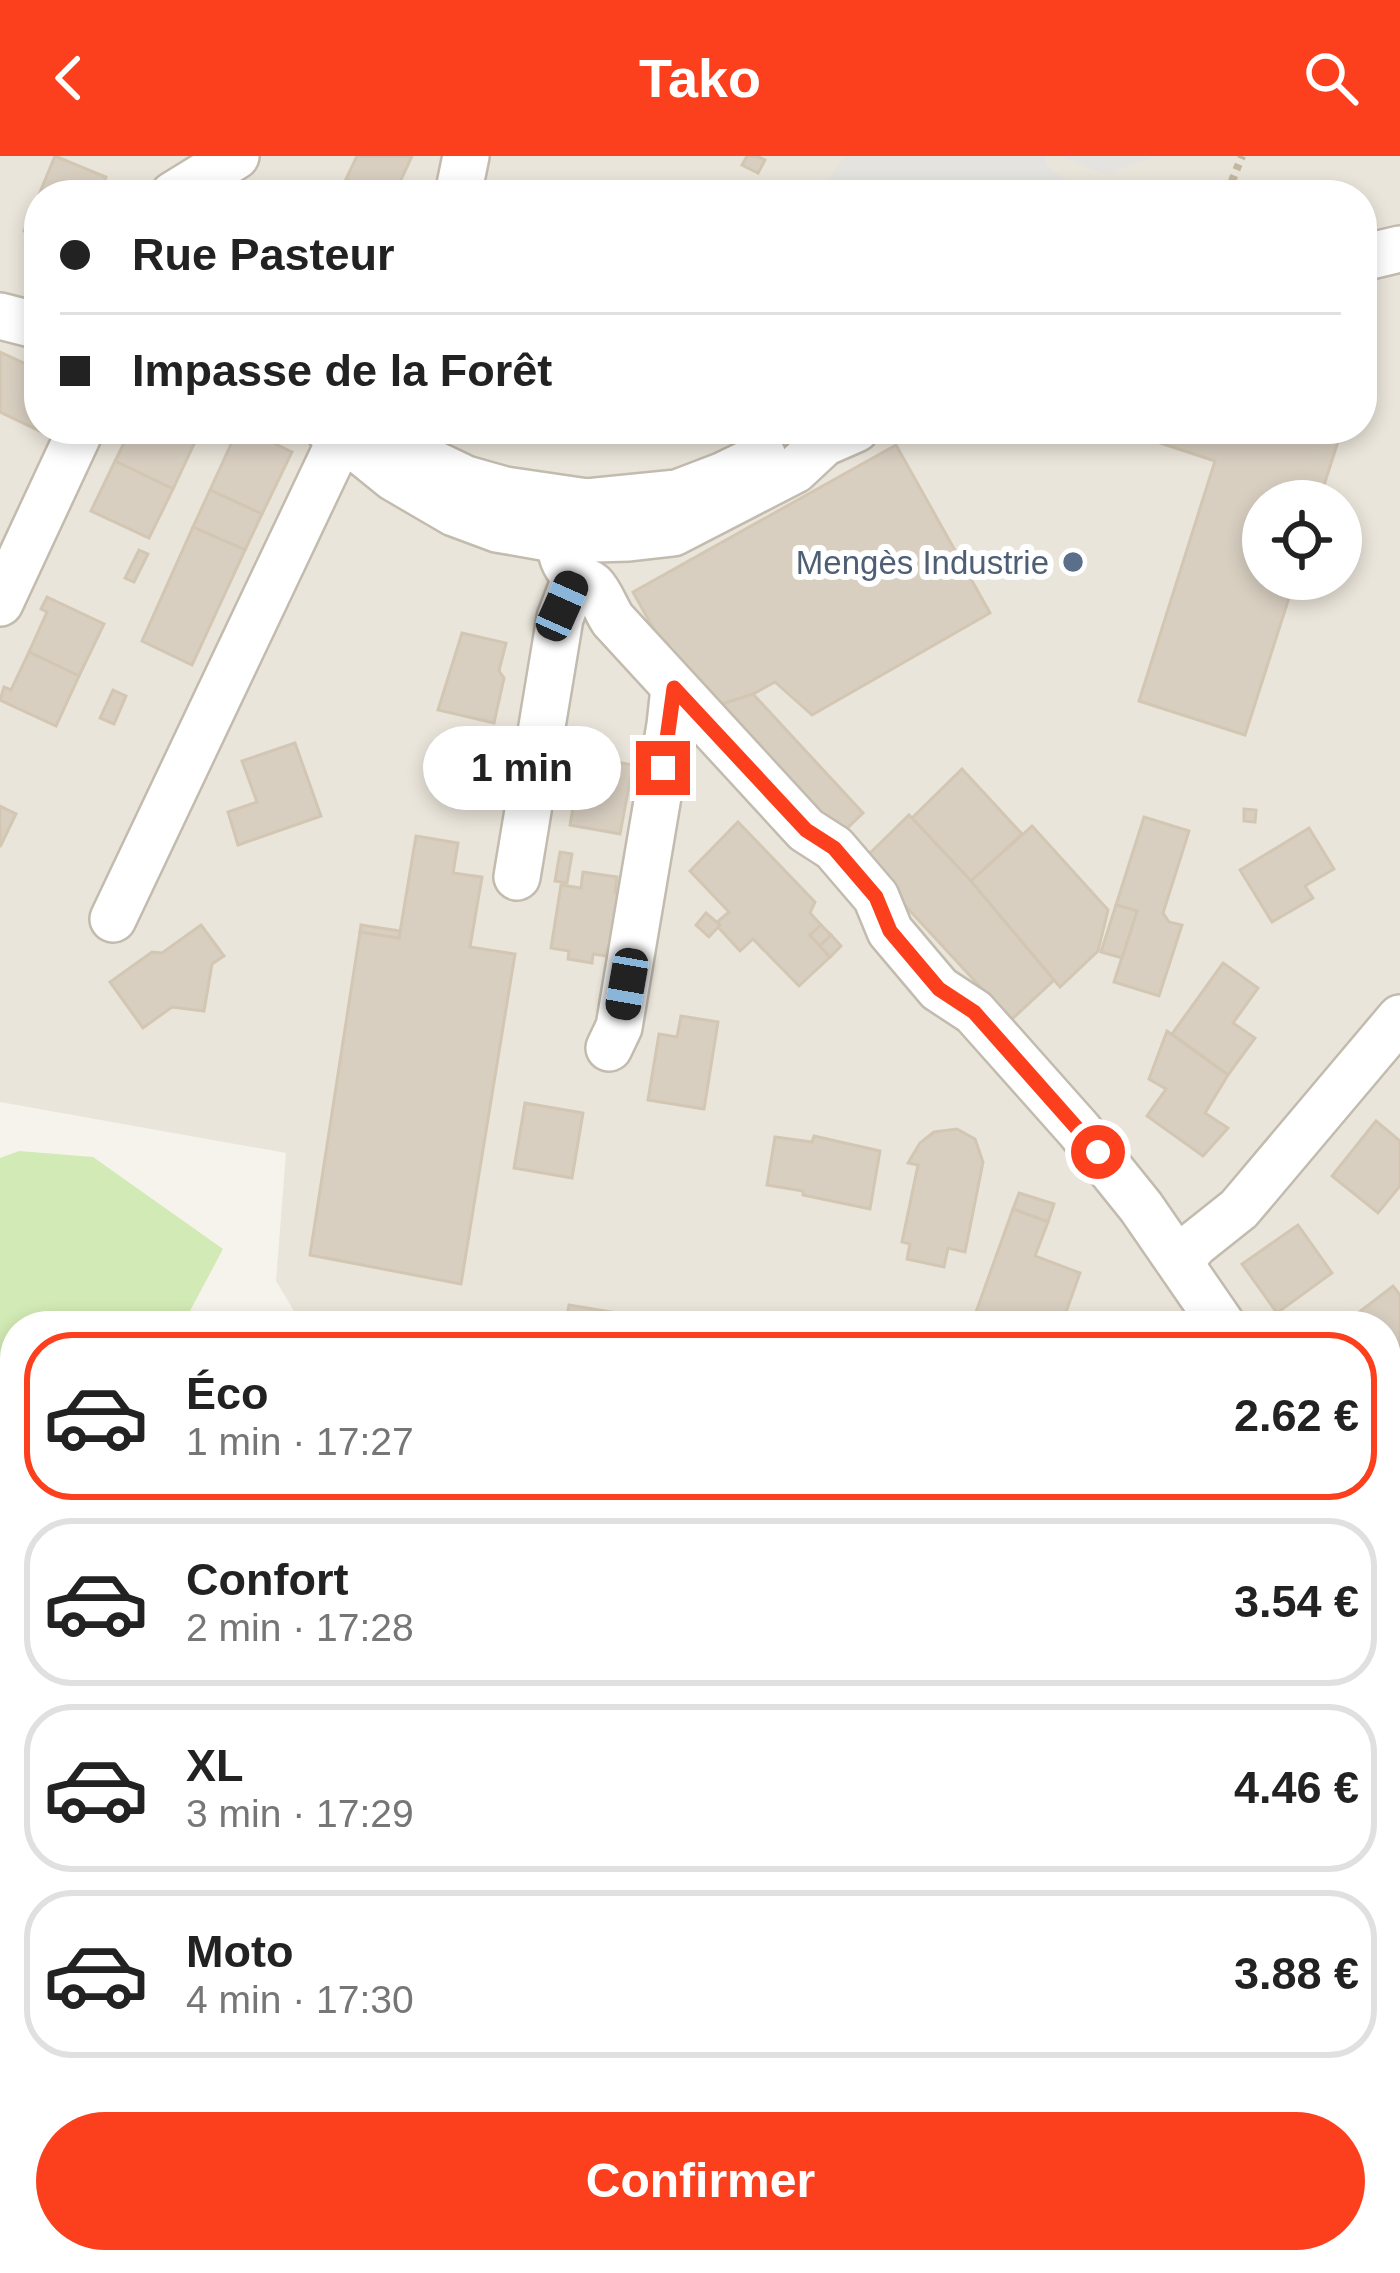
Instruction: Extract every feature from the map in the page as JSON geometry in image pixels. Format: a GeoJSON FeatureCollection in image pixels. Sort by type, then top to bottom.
{"type":"FeatureCollection","features":[{"type":"Feature","properties":{"kind":"street"},"geometry":{"type":"LineString","coordinates":[[197,180],[236,156]]}},
{"type":"Feature","properties":{"kind":"street"},"geometry":{"type":"LineString","coordinates":[[0,603],[74,444]]}},
{"type":"Feature","properties":{"kind":"street"},"geometry":{"type":"LineString","coordinates":[[113,919],[330,444]]}},
{"type":"Feature","properties":{"kind":"street"},"geometry":{"type":"LineString","coordinates":[[376,444],[418,456],[478,524],[566,539]]}},
{"type":"Feature","properties":{"kind":"street"},"geometry":{"type":"LineString","coordinates":[[518,877],[560,618],[566,539],[587,502],[677,493],[790,444]]}},
{"type":"Feature","properties":{"kind":"street"},"geometry":{"type":"LineString","coordinates":[[566,539],[613,620],[806,830],[834,848],[876,897],[890,931],[939,989],[974,1012],[1079,1130],[1213,1311]]}},
{"type":"Feature","properties":{"kind":"street"},"geometry":{"type":"LineString","coordinates":[[609,1048],[619,1027],[674,688]]}},
{"type":"Feature","properties":{"kind":"street"},"geometry":{"type":"LineString","coordinates":[[1180,1261],[1238,1209],[1400,1018]]}},
{"type":"Feature","properties":{"kind":"shaded area"},"geometry":{"type":"Polygon","coordinates":[[[0,156],[1400,156],[1400,1311],[294,1311],[276,1281],[286,1153],[0,1102],[0,156]]]}},
{"type":"Feature","properties":{"kind":"shaded area"},"geometry":{"type":"Polygon","coordinates":[[[845,156],[1047,156],[1049,167],[1065,180],[829,180],[845,156]]]}},
{"type":"Feature","properties":{"kind":"shaded area"},"geometry":{"type":"Polygon","coordinates":[[[1061,156],[1156,156],[1106,175],[1061,156]]]}},
{"type":"Feature","properties":{"kind":"green space"},"geometry":{"type":"Polygon","coordinates":[[[19,1151],[93,1157],[223,1249],[190,1311],[0,1311],[0,1158],[19,1151]]]}},
{"type":"Feature","properties":{"kind":"building"},"geometry":{"type":"Polygon","coordinates":[[[55,156],[106,177],[105,180],[45,180],[55,156]]]}},
{"type":"Feature","properties":{"kind":"building"},"geometry":{"type":"Polygon","coordinates":[[[357,156],[412,156],[401,180],[346,179],[357,156]]]}},
{"type":"Feature","properties":{"kind":"building"},"geometry":{"type":"Polygon","coordinates":[[[747,156],[765,160],[758,173],[742,165],[747,156]]]}},
{"type":"Feature","properties":{"kind":"building"},"geometry":{"type":"Polygon","coordinates":[[[0,352],[24,363],[24,423],[0,412],[0,352]]]}},
{"type":"Feature","properties":{"kind":"building"},"geometry":{"type":"Polygon","coordinates":[[[124,444],[194,444],[173,489],[115,461],[124,444]]]}},
{"type":"Feature","properties":{"kind":"building"},"geometry":{"type":"Polygon","coordinates":[[[231,444],[275,444],[292,452],[262,514],[210,490],[231,444]]]}},
{"type":"Feature","properties":{"kind":"building"},"geometry":{"type":"Polygon","coordinates":[[[1163,444],[1337,444],[1326,480],[1242,480],[1242,600],[1288,600],[1245,735],[1139,701],[1215,461],[1163,444]]]}},
{"type":"Feature","properties":{"kind":"building"},"geometry":{"type":"Polygon","coordinates":[[[896,445],[990,613],[812,715],[775,682],[719,705],[666,651],[633,592],[896,445]]]}},
{"type":"Feature","properties":{"kind":"building"},"geometry":{"type":"Polygon","coordinates":[[[115,461],[173,489],[149,538],[91,511],[115,461]]]}},
{"type":"Feature","properties":{"kind":"building"},"geometry":{"type":"Polygon","coordinates":[[[210,490],[262,514],[245,550],[193,527],[210,490]]]}},
{"type":"Feature","properties":{"kind":"building"},"geometry":{"type":"Polygon","coordinates":[[[193,527],[245,550],[192,665],[142,641],[193,527]]]}},
{"type":"Feature","properties":{"kind":"building"},"geometry":{"type":"Polygon","coordinates":[[[139,550],[148,554],[134,582],[125,578],[139,550]]]}},
{"type":"Feature","properties":{"kind":"building"},"geometry":{"type":"Polygon","coordinates":[[[47,597],[104,624],[79,676],[29,652],[47,612],[41,609],[47,597]]]}},
{"type":"Feature","properties":{"kind":"building"},"geometry":{"type":"Polygon","coordinates":[[[462,633],[506,643],[494,723],[438,710],[462,633]]]}},
{"type":"Feature","properties":{"kind":"building"},"geometry":{"type":"Polygon","coordinates":[[[29,652],[79,676],[56,726],[0,700],[4,687],[11,690],[29,652]]]}},
{"type":"Feature","properties":{"kind":"building"},"geometry":{"type":"Polygon","coordinates":[[[113,690],[126,696],[114,724],[100,718],[113,690]]]}},
{"type":"Feature","properties":{"kind":"building"},"geometry":{"type":"Polygon","coordinates":[[[753,694],[863,813],[840,835],[719,705],[753,694]]]}},
{"type":"Feature","properties":{"kind":"building"},"geometry":{"type":"Polygon","coordinates":[[[295,743],[321,816],[238,845],[228,812],[257,802],[242,761],[295,743]]]}},
{"type":"Feature","properties":{"kind":"building"},"geometry":{"type":"Polygon","coordinates":[[[582,756],[633,765],[620,834],[570,825],[582,756]]]}},
{"type":"Feature","properties":{"kind":"building"},"geometry":{"type":"Polygon","coordinates":[[[962,769],[1022,834],[971,881],[912,818],[962,769]]]}},
{"type":"Feature","properties":{"kind":"building"},"geometry":{"type":"Polygon","coordinates":[[[0,806],[16,814],[0,847],[0,806]]]}},
{"type":"Feature","properties":{"kind":"building"},"geometry":{"type":"Polygon","coordinates":[[[1244,809],[1256,810],[1255,822],[1244,821],[1244,809]]]}},
{"type":"Feature","properties":{"kind":"building"},"geometry":{"type":"Polygon","coordinates":[[[909,815],[1054,980],[1011,1020],[863,860],[909,815]]]}},
{"type":"Feature","properties":{"kind":"building"},"geometry":{"type":"Polygon","coordinates":[[[1144,817],[1189,831],[1163,913],[1169,922],[1182,925],[1159,996],[1114,982],[1137,911],[1116,905],[1144,817]]]}},
{"type":"Feature","properties":{"kind":"building"},"geometry":{"type":"Polygon","coordinates":[[[738,822],[815,902],[810,913],[821,925],[810,935],[830,957],[799,986],[753,939],[740,951],[718,927],[717,922],[729,912],[690,871],[738,822]]]}},
{"type":"Feature","properties":{"kind":"building"},"geometry":{"type":"Polygon","coordinates":[[[1032,826],[1108,910],[1098,951],[1060,987],[971,881],[1032,826]]]}},
{"type":"Feature","properties":{"kind":"building"},"geometry":{"type":"Polygon","coordinates":[[[1309,828],[1334,869],[1305,886],[1313,898],[1272,922],[1240,870],[1309,828]]]}},
{"type":"Feature","properties":{"kind":"building"},"geometry":{"type":"Polygon","coordinates":[[[416,836],[458,843],[453,873],[482,877],[470,947],[515,954],[461,1284],[310,1255],[360,932],[399,938],[416,836]]]}},
{"type":"Feature","properties":{"kind":"building"},"geometry":{"type":"Polygon","coordinates":[[[560,852],[572,854],[567,883],[555,881],[560,852]]]}},
{"type":"Feature","properties":{"kind":"building"},"geometry":{"type":"Polygon","coordinates":[[[583,872],[617,877],[615,893],[623,894],[613,957],[593,954],[592,963],[568,959],[569,951],[551,948],[561,885],[581,888],[583,872]]]}},
{"type":"Feature","properties":{"kind":"building"},"geometry":{"type":"Polygon","coordinates":[[[1116,905],[1137,911],[1122,958],[1101,952],[1116,905]]]}},
{"type":"Feature","properties":{"kind":"building"},"geometry":{"type":"Polygon","coordinates":[[[706,913],[720,925],[709,937],[696,925],[706,913]]]}},
{"type":"Feature","properties":{"kind":"building"},"geometry":{"type":"Polygon","coordinates":[[[201,925],[224,956],[212,964],[204,1011],[172,1007],[143,1028],[110,982],[201,925]]]}},
{"type":"Feature","properties":{"kind":"building"},"geometry":{"type":"Polygon","coordinates":[[[361,925],[400,931],[399,938],[360,932],[361,925]]]}},
{"type":"Feature","properties":{"kind":"building"},"geometry":{"type":"Polygon","coordinates":[[[821,925],[831,935],[820,946],[810,935],[821,925]]]}},
{"type":"Feature","properties":{"kind":"building"},"geometry":{"type":"Polygon","coordinates":[[[831,935],[841,946],[830,957],[820,946],[831,935]]]}},
{"type":"Feature","properties":{"kind":"building"},"geometry":{"type":"Polygon","coordinates":[[[1223,963],[1258,988],[1233,1023],[1255,1038],[1228,1075],[1172,1034],[1223,963]]]}},
{"type":"Feature","properties":{"kind":"building"},"geometry":{"type":"Polygon","coordinates":[[[681,1016],[718,1022],[704,1109],[648,1100],[659,1034],[677,1037],[681,1016]]]}},
{"type":"Feature","properties":{"kind":"building"},"geometry":{"type":"Polygon","coordinates":[[[1167,1031],[1228,1075],[1205,1113],[1228,1128],[1203,1156],[1147,1116],[1166,1089],[1149,1079],[1167,1031]]]}},
{"type":"Feature","properties":{"kind":"building"},"geometry":{"type":"Polygon","coordinates":[[[525,1103],[583,1113],[572,1178],[514,1168],[525,1103]]]}},
{"type":"Feature","properties":{"kind":"building"},"geometry":{"type":"Polygon","coordinates":[[[1376,1121],[1400,1141],[1400,1186],[1378,1213],[1332,1176],[1376,1121]]]}},
{"type":"Feature","properties":{"kind":"building"},"geometry":{"type":"Polygon","coordinates":[[[957,1129],[975,1139],[983,1162],[965,1252],[948,1248],[944,1267],[907,1259],[910,1244],[902,1242],[918,1165],[908,1163],[920,1143],[934,1132],[957,1129]]]}},
{"type":"Feature","properties":{"kind":"building"},"geometry":{"type":"Polygon","coordinates":[[[814,1136],[880,1151],[870,1209],[767,1185],[775,1137],[812,1142],[814,1136]]]}},
{"type":"Feature","properties":{"kind":"building"},"geometry":{"type":"Polygon","coordinates":[[[1019,1193],[1054,1204],[1048,1222],[1013,1209],[1019,1193]]]}},
{"type":"Feature","properties":{"kind":"building"},"geometry":{"type":"Polygon","coordinates":[[[1013,1209],[1048,1222],[1035,1256],[1080,1273],[1066,1311],[976,1311],[1013,1209]]]}},
{"type":"Feature","properties":{"kind":"building"},"geometry":{"type":"Polygon","coordinates":[[[1298,1225],[1332,1273],[1276,1311],[1242,1264],[1298,1225]]]}},
{"type":"Feature","properties":{"kind":"building"},"geometry":{"type":"Polygon","coordinates":[[[1393,1286],[1400,1295],[1400,1311],[1360,1311],[1393,1286]]]}},
{"type":"Feature","properties":{"kind":"building"},"geometry":{"type":"Polygon","coordinates":[[[569,1305],[605,1311],[568,1311],[569,1305]]]}},
{"type":"Feature","properties":{"kind":"place","name":"Mengès Industrie"},"geometry":{"type":"Point","coordinates":[1073,562]}},
{"type":"Feature","properties":{"kind":"route"},"geometry":{"type":"LineString","coordinates":[[663,768],[674,688],[806,830],[834,848],[876,897],[890,931],[939,989],[974,1012],[1098,1152]]}}]}
